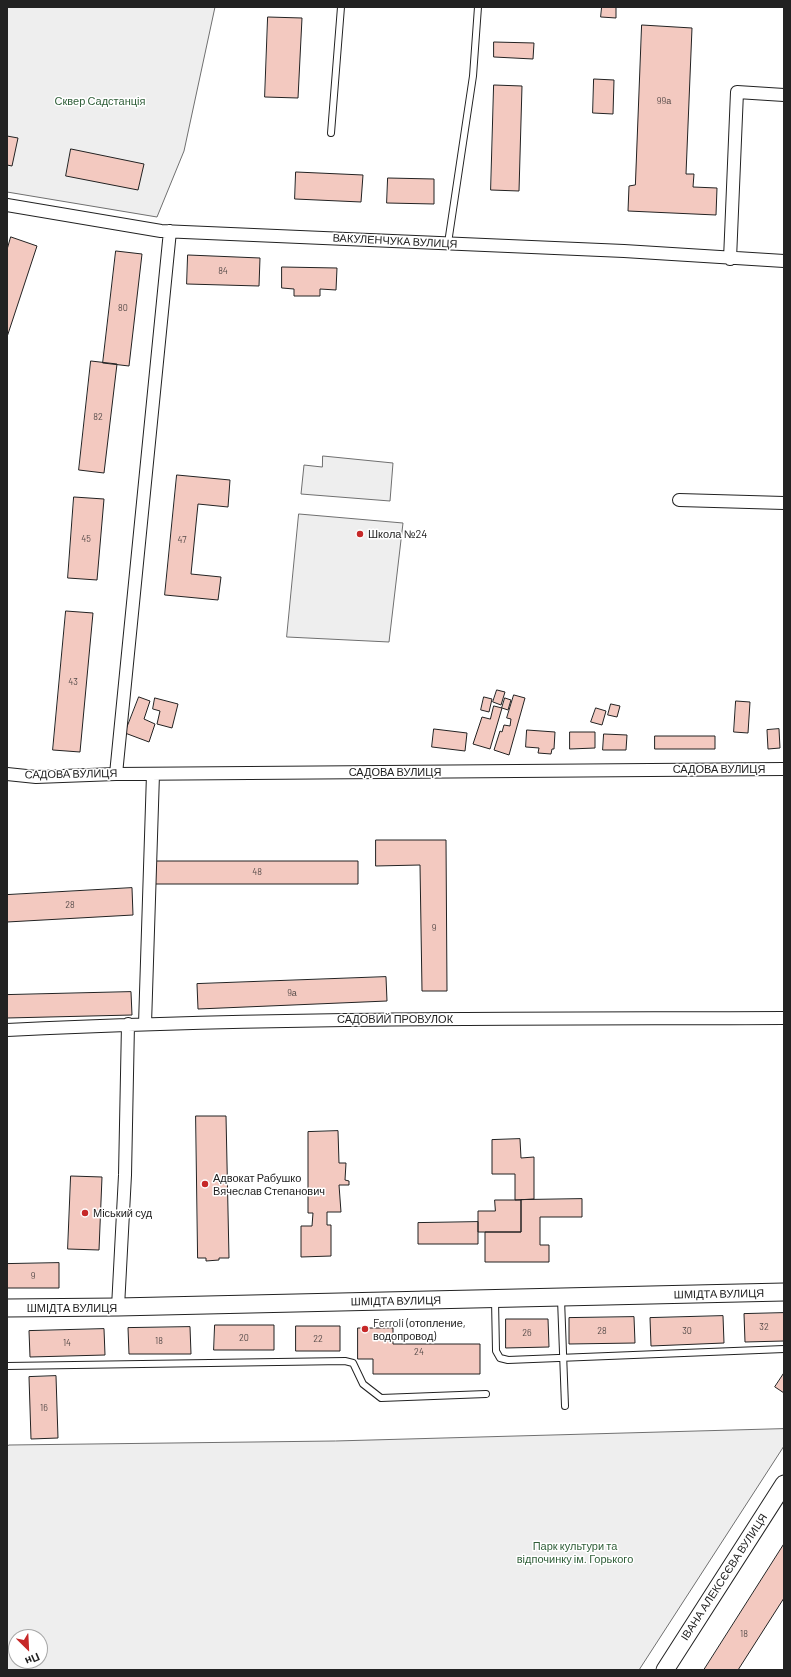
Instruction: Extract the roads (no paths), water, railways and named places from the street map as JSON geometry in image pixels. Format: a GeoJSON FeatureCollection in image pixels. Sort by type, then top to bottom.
{"type":"FeatureCollection","features":[{"type":"Feature","properties":{"kind":"street"},"geometry":{"type":"LineString","coordinates":[[730,259],[737,92],[784,94]]}},
{"type":"Feature","properties":{"kind":"street","name":"ВАКУЛЕНЧУКА ВУЛИЦЯ"},"geometry":{"type":"LineString","coordinates":[[7,205],[161,231],[624,251],[730,259],[784,261]]}},
{"type":"Feature","properties":{"kind":"street"},"geometry":{"type":"LineString","coordinates":[[116,774],[170,231]]}},
{"type":"Feature","properties":{"kind":"street"},"geometry":{"type":"LineString","coordinates":[[679,500],[784,503]]}},
{"type":"Feature","properties":{"kind":"street","name":"САДОВА ВУЛИЦЯ"},"geometry":{"type":"LineString","coordinates":[[7,774],[36,777],[116,774],[784,769]]}},
{"type":"Feature","properties":{"kind":"street"},"geometry":{"type":"LineString","coordinates":[[145,1024],[153,774]]}},
{"type":"Feature","properties":{"kind":"street","name":"САДОВИЙ ПРОВУЛОК"},"geometry":{"type":"LineString","coordinates":[[7,1030],[128,1024],[299,1020],[784,1018]]}},
{"type":"Feature","properties":{"kind":"street"},"geometry":{"type":"LineString","coordinates":[[118,1307],[125,1175],[128,1024]]}},
{"type":"Feature","properties":{"kind":"street","name":"ШМІДТА ВУЛИЦЯ"},"geometry":{"type":"LineString","coordinates":[[7,1308],[118,1307],[784,1292]]}},
{"type":"Feature","properties":{"kind":"street","name":"ІВАНА АЛЕКСЄЄВА ВУЛИЦЯ"},"geometry":{"type":"LineString","coordinates":[[665,1670],[784,1484]]}},
{"type":"Feature","properties":{"kind":"lane"},"geometry":{"type":"LineString","coordinates":[[331,133],[341,7]]}},
{"type":"Feature","properties":{"kind":"lane"},"geometry":{"type":"LineString","coordinates":[[448,244],[473,76],[478,7]]}},
{"type":"Feature","properties":{"kind":"lane"},"geometry":{"type":"LineString","coordinates":[[561,1297],[565,1406]]}},
{"type":"Feature","properties":{"kind":"lane"},"geometry":{"type":"LineString","coordinates":[[495,1299],[496,1351],[500,1358],[508,1360],[784,1349]]}},
{"type":"Feature","properties":{"kind":"lane"},"geometry":{"type":"LineString","coordinates":[[7,1366],[345,1361],[353,1363],[362,1384],[380,1398],[486,1394]]}},
{"type":"Feature","properties":{"kind":"place","name":"Школа №24"},"geometry":{"type":"Point","coordinates":[360,534]}},
{"type":"Feature","properties":{"kind":"place","name":"Адвокат Рабушко Вячеслав Степанович"},"geometry":{"type":"Point","coordinates":[205,1184]}},
{"type":"Feature","properties":{"kind":"place","name":"Міський суд"},"geometry":{"type":"Point","coordinates":[85,1213]}},
{"type":"Feature","properties":{"kind":"place","name":"Ferroli (отопление, водопровод)"},"geometry":{"type":"Point","coordinates":[365,1329]}},
{"type":"Feature","properties":{"kind":"park label","name":"Сквер Садстанція"},"geometry":{"type":"Point","coordinates":[100,101]}},
{"type":"Feature","properties":{"kind":"park label","name":"Парк культури та відпочинку ім. Горького"},"geometry":{"type":"Point","coordinates":[575,1552]}}]}
